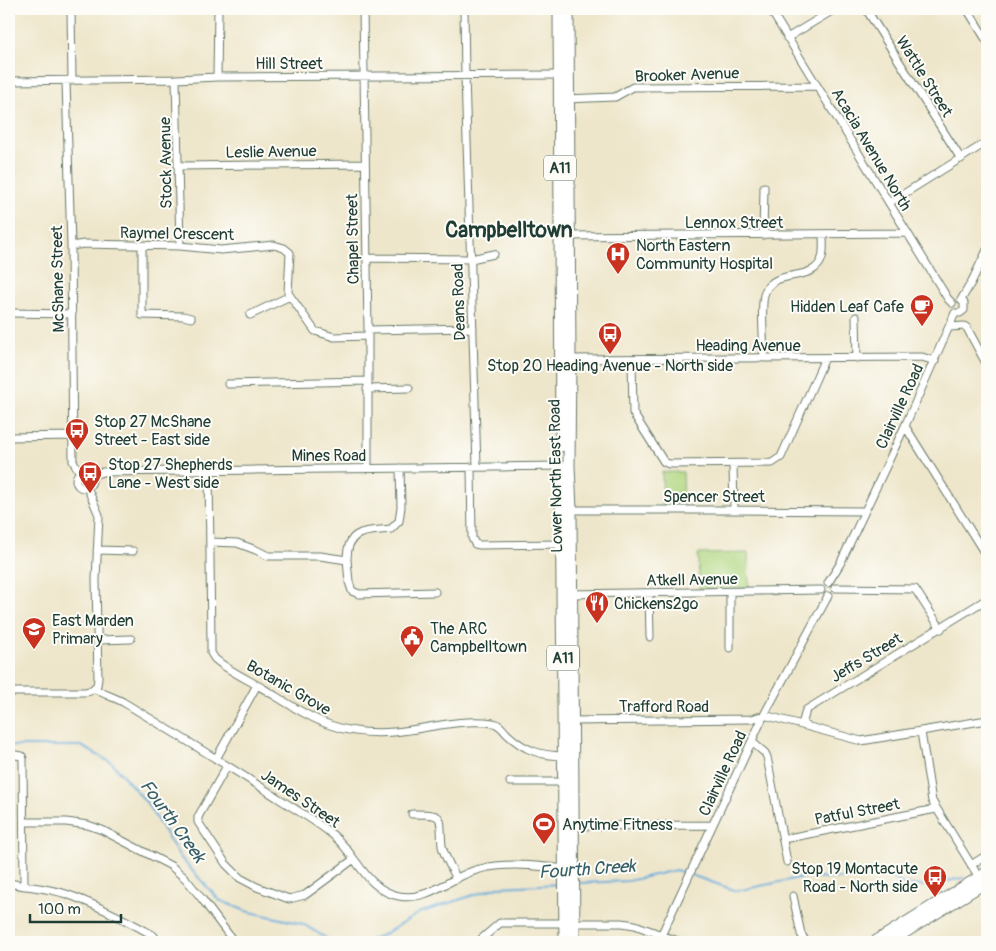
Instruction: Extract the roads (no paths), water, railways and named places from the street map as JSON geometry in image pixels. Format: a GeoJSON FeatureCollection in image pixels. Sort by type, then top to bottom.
{"type":"FeatureCollection","features":[{"type":"Feature","properties":{"kind":"main road","name":"Lower North East Road"},"geometry":{"type":"LineString","coordinates":[[559,9],[564,76]]}},
{"type":"Feature","properties":{"kind":"main road","name":"Lower North East Road"},"geometry":{"type":"LineString","coordinates":[[568,9],[564,99],[565,466],[568,594],[567,721],[573,826],[569,879]]}},
{"type":"Feature","properties":{"kind":"main road","name":"Lower North East Road"},"geometry":{"type":"LineString","coordinates":[[567,510],[563,544],[568,594]]}},
{"type":"Feature","properties":{"kind":"main road","name":"Lower North East Road"},"geometry":{"type":"LineString","coordinates":[[565,942],[569,923],[569,879],[563,782],[568,756]]}},
{"type":"Feature","properties":{"kind":"main road"},"geometry":{"type":"LineString","coordinates":[[876,942],[984,879]]}},
{"type":"Feature","properties":{"kind":"main road"},"geometry":{"type":"LineString","coordinates":[[890,942],[984,879]]}},
{"type":"Feature","properties":{"kind":"main road","name":"Lower North East Road"},"geometry":{"type":"LineString","coordinates":[[569,923],[574,942]]}},
{"type":"Feature","properties":{"kind":"street","name":"McShane Street"},"geometry":{"type":"LineString","coordinates":[[71,9],[69,81],[73,461],[80,473]]}},
{"type":"Feature","properties":{"kind":"street"},"geometry":{"type":"LineString","coordinates":[[217,77],[218,9]]}},
{"type":"Feature","properties":{"kind":"street","name":"Chapel Street"},"geometry":{"type":"LineString","coordinates":[[363,9],[368,468]]}},
{"type":"Feature","properties":{"kind":"street","name":"Deans Road"},"geometry":{"type":"LineString","coordinates":[[464,9],[473,328],[474,467],[472,538],[475,544],[480,546],[563,544]]}},
{"type":"Feature","properties":{"kind":"street","name":"Acacia Avenue North"},"geometry":{"type":"LineString","coordinates":[[770,9],[952,303]]}},
{"type":"Feature","properties":{"kind":"street"},"geometry":{"type":"LineString","coordinates":[[788,38],[835,9]]}},
{"type":"Feature","properties":{"kind":"street","name":"Wattle Street"},"geometry":{"type":"LineString","coordinates":[[866,9],[960,159]]}},
{"type":"Feature","properties":{"kind":"street"},"geometry":{"type":"LineString","coordinates":[[967,9],[987,41]]}},
{"type":"Feature","properties":{"kind":"street","name":"Hill Street"},"geometry":{"type":"LineString","coordinates":[[9,82],[217,77],[564,76]]}},
{"type":"Feature","properties":{"kind":"street","name":"Stock Avenue"},"geometry":{"type":"LineString","coordinates":[[176,79],[180,246]]}},
{"type":"Feature","properties":{"kind":"street","name":"Brooker Avenue"},"geometry":{"type":"LineString","coordinates":[[564,99],[615,97],[633,87],[817,86]]}},
{"type":"Feature","properties":{"kind":"street"},"geometry":{"type":"LineString","coordinates":[[889,203],[987,142]]}},
{"type":"Feature","properties":{"kind":"street","name":"Leslie Avenue"},"geometry":{"type":"LineString","coordinates":[[179,166],[364,164]]}},
{"type":"Feature","properties":{"kind":"street"},"geometry":{"type":"LineString","coordinates":[[763,235],[764,187]]}},
{"type":"Feature","properties":{"kind":"street","name":"Lennox Street"},"geometry":{"type":"LineString","coordinates":[[565,236],[907,233]]}},
{"type":"Feature","properties":{"kind":"street"},"geometry":{"type":"LineString","coordinates":[[764,358],[765,292],[771,283],[777,279],[808,272],[816,267],[822,257],[822,235]]}},
{"type":"Feature","properties":{"kind":"street","name":"Raymel Crescent"},"geometry":{"type":"LineString","coordinates":[[71,246],[84,244],[180,246],[221,250],[274,245],[284,248],[290,253],[288,293],[290,296]]}},
{"type":"Feature","properties":{"kind":"street"},"geometry":{"type":"LineString","coordinates":[[142,246],[142,315],[183,316],[191,318]]}},
{"type":"Feature","properties":{"kind":"street"},"geometry":{"type":"LineString","coordinates":[[960,300],[964,303],[964,310],[960,313],[955,313],[951,307],[952,303],[960,300],[971,283],[987,250]]}},
{"type":"Feature","properties":{"kind":"street"},"geometry":{"type":"LineString","coordinates":[[366,258],[471,259],[494,254]]}},
{"type":"Feature","properties":{"kind":"street"},"geometry":{"type":"LineString","coordinates":[[250,315],[290,296],[315,332],[334,337],[368,333],[473,328]]}},
{"type":"Feature","properties":{"kind":"street"},"geometry":{"type":"LineString","coordinates":[[9,313],[72,314]]}},
{"type":"Feature","properties":{"kind":"street","name":"Clairville Road"},"geometry":{"type":"LineString","coordinates":[[832,586],[840,564],[935,361],[955,313]]}},
{"type":"Feature","properties":{"kind":"street"},"geometry":{"type":"LineString","coordinates":[[856,317],[857,358]]}},
{"type":"Feature","properties":{"kind":"street"},"geometry":{"type":"LineString","coordinates":[[950,327],[961,326],[967,328],[987,365]]}},
{"type":"Feature","properties":{"kind":"street","name":"Heading Avenue"},"geometry":{"type":"LineString","coordinates":[[566,359],[922,357],[935,361]]}},
{"type":"Feature","properties":{"kind":"street"},"geometry":{"type":"LineString","coordinates":[[632,359],[633,413],[664,462],[670,464],[733,464],[772,463],[780,458],[825,358]]}},
{"type":"Feature","properties":{"kind":"street"},"geometry":{"type":"LineString","coordinates":[[228,384],[367,381]]}},
{"type":"Feature","properties":{"kind":"street"},"geometry":{"type":"LineString","coordinates":[[367,389],[409,388]]}},
{"type":"Feature","properties":{"kind":"street"},"geometry":{"type":"LineString","coordinates":[[905,426],[987,557]]}},
{"type":"Feature","properties":{"kind":"street"},"geometry":{"type":"LineString","coordinates":[[9,437],[73,436]]}},
{"type":"Feature","properties":{"kind":"street"},"geometry":{"type":"LineString","coordinates":[[733,464],[734,510]]}},
{"type":"Feature","properties":{"kind":"street","name":"Mines Road"},"geometry":{"type":"LineString","coordinates":[[91,476],[102,472],[209,469],[565,466]]}},
{"type":"Feature","properties":{"kind":"street"},"geometry":{"type":"LineString","coordinates":[[400,468],[401,507],[399,521],[392,529],[362,532],[352,538],[347,546],[348,582],[352,591],[359,594],[435,592]]}},
{"type":"Feature","properties":{"kind":"street","name":"Botanic Grove"},"geometry":{"type":"LineString","coordinates":[[209,469],[211,653],[218,662],[317,720],[340,729],[360,732],[394,732],[455,723],[494,723],[501,726],[506,733],[534,752],[542,755],[568,756]]}},
{"type":"Feature","properties":{"kind":"street"},"geometry":{"type":"LineString","coordinates":[[86,472],[91,476],[92,481],[87,487],[82,487],[78,484],[76,480],[80,473],[86,472]]}},
{"type":"Feature","properties":{"kind":"street"},"geometry":{"type":"LineString","coordinates":[[9,692],[85,692],[90,691],[97,685],[98,515],[87,487]]}},
{"type":"Feature","properties":{"kind":"street","name":"Spencer Street"},"geometry":{"type":"LineString","coordinates":[[567,510],[865,511]]}},
{"type":"Feature","properties":{"kind":"street"},"geometry":{"type":"LineString","coordinates":[[210,542],[237,543],[268,556],[320,556],[347,560]]}},
{"type":"Feature","properties":{"kind":"street"},"geometry":{"type":"LineString","coordinates":[[97,550],[133,551]]}},
{"type":"Feature","properties":{"kind":"street"},"geometry":{"type":"LineString","coordinates":[[832,586],[834,593],[824,593],[824,584],[832,586],[915,589],[941,628]]}},
{"type":"Feature","properties":{"kind":"street"},"geometry":{"type":"LineString","coordinates":[[730,592],[730,648]]}},
{"type":"Feature","properties":{"kind":"street"},"geometry":{"type":"LineString","coordinates":[[649,593],[650,637]]}},
{"type":"Feature","properties":{"kind":"street","name":"Clairville Road"},"geometry":{"type":"LineString","coordinates":[[658,942],[764,715],[815,618],[824,593]]}},
{"type":"Feature","properties":{"kind":"street","name":"Atkell Avenue"},"geometry":{"type":"LineString","coordinates":[[568,594],[824,593]]}},
{"type":"Feature","properties":{"kind":"street","name":"Jeffs Street"},"geometry":{"type":"LineString","coordinates":[[802,725],[806,710],[987,599]]}},
{"type":"Feature","properties":{"kind":"street"},"geometry":{"type":"LineString","coordinates":[[98,640],[131,639]]}},
{"type":"Feature","properties":{"kind":"street"},"geometry":{"type":"LineString","coordinates":[[216,759],[257,685]]}},
{"type":"Feature","properties":{"kind":"street","name":"James Street"},"geometry":{"type":"LineString","coordinates":[[94,688],[100,693],[123,702],[244,775],[333,834],[377,887],[390,894],[414,897],[425,894],[469,872],[491,867],[520,866],[569,879]]}},
{"type":"Feature","properties":{"kind":"street"},"geometry":{"type":"LineString","coordinates":[[764,715],[861,741],[987,720]]}},
{"type":"Feature","properties":{"kind":"street","name":"Trafford Road"},"geometry":{"type":"LineString","coordinates":[[567,721],[752,720],[764,715]]}},
{"type":"Feature","properties":{"kind":"street"},"geometry":{"type":"LineString","coordinates":[[921,732],[932,801],[971,865],[984,879]]}},
{"type":"Feature","properties":{"kind":"street"},"geometry":{"type":"LineString","coordinates":[[752,742],[767,757],[787,862]]}},
{"type":"Feature","properties":{"kind":"street"},"geometry":{"type":"LineString","coordinates":[[9,754],[22,756],[24,759],[24,886]]}},
{"type":"Feature","properties":{"kind":"street"},"geometry":{"type":"LineString","coordinates":[[227,766],[198,817],[198,822],[226,864],[240,878],[278,896],[289,900],[295,899],[312,891],[354,859]]}},
{"type":"Feature","properties":{"kind":"street"},"geometry":{"type":"LineString","coordinates":[[510,782],[563,782]]}},
{"type":"Feature","properties":{"kind":"street","name":"Patful Street"},"geometry":{"type":"LineString","coordinates":[[783,839],[936,809]]}},
{"type":"Feature","properties":{"kind":"street"},"geometry":{"type":"LineString","coordinates":[[412,814],[434,814],[439,818],[442,824],[442,848],[457,879]]}},
{"type":"Feature","properties":{"kind":"street"},"geometry":{"type":"LineString","coordinates":[[25,822],[66,822],[88,825],[110,834],[171,866],[186,878],[234,942]]}},
{"type":"Feature","properties":{"kind":"street"},"geometry":{"type":"LineString","coordinates":[[573,826],[712,825]]}},
{"type":"Feature","properties":{"kind":"street"},"geometry":{"type":"LineString","coordinates":[[971,865],[987,855]]}},
{"type":"Feature","properties":{"kind":"street"},"geometry":{"type":"LineString","coordinates":[[9,883],[65,894],[84,901],[108,911],[151,934],[157,942]]}},
{"type":"Feature","properties":{"kind":"street"},"geometry":{"type":"LineString","coordinates":[[793,896],[802,934],[806,942]]}},
{"type":"Feature","properties":{"kind":"street"},"geometry":{"type":"LineString","coordinates":[[478,942],[500,924],[630,923],[680,942]]}},
{"type":"Feature","properties":{"kind":"waterway","name":"Fourth Creek"},"geometry":{"type":"LineString","coordinates":[[9,746],[81,746],[112,763],[146,802],[180,857],[219,900],[246,911],[303,924],[331,941],[340,942]]}},
{"type":"Feature","properties":{"kind":"waterway","name":"Fourth Creek"},"geometry":{"type":"LineString","coordinates":[[579,883],[628,881],[676,870],[687,874]]}},
{"type":"Feature","properties":{"kind":"waterway","name":"Fourth Creek"},"geometry":{"type":"LineString","coordinates":[[691,875],[737,891],[803,877],[858,879],[885,874],[903,884],[922,886],[963,878]]}},
{"type":"Feature","properties":{"kind":"waterway","name":"Fourth Creek"},"geometry":{"type":"LineString","coordinates":[[365,942],[383,935],[419,913],[498,887],[561,884]]}},
{"type":"Feature","properties":{"kind":"place","name":"North Eastern Community Hospital"},"geometry":{"type":"Point","coordinates":[618,275]}},
{"type":"Feature","properties":{"kind":"place","name":"Hidden Leaf Cafe"},"geometry":{"type":"Point","coordinates":[922,327]}},
{"type":"Feature","properties":{"kind":"place","name":"Stop 20 Heading Avenue - North side"},"geometry":{"type":"Point","coordinates":[610,355]}},
{"type":"Feature","properties":{"kind":"place","name":"Stop 27 McShane Street - East side"},"geometry":{"type":"Point","coordinates":[77,451]}},
{"type":"Feature","properties":{"kind":"place","name":"Stop 27 Shepherds Lane - West side"},"geometry":{"type":"Point","coordinates":[90,494]}},
{"type":"Feature","properties":{"kind":"place","name":"Chickens2go"},"geometry":{"type":"Point","coordinates":[597,624]}},
{"type":"Feature","properties":{"kind":"place","name":"East Marden Primary"},"geometry":{"type":"Point","coordinates":[34,650]}},
{"type":"Feature","properties":{"kind":"place","name":"The ARC Campbelltown"},"geometry":{"type":"Point","coordinates":[412,658]}},
{"type":"Feature","properties":{"kind":"place","name":"Anytime Fitness"},"geometry":{"type":"Point","coordinates":[544,845]}},
{"type":"Feature","properties":{"kind":"place","name":"Stop 19 Montacute Road - North side"},"geometry":{"type":"Point","coordinates":[935,898]}},
{"type":"Feature","properties":{"kind":"district","name":"Campbelltown"},"geometry":{"type":"Point","coordinates":[509,230]}}]}
